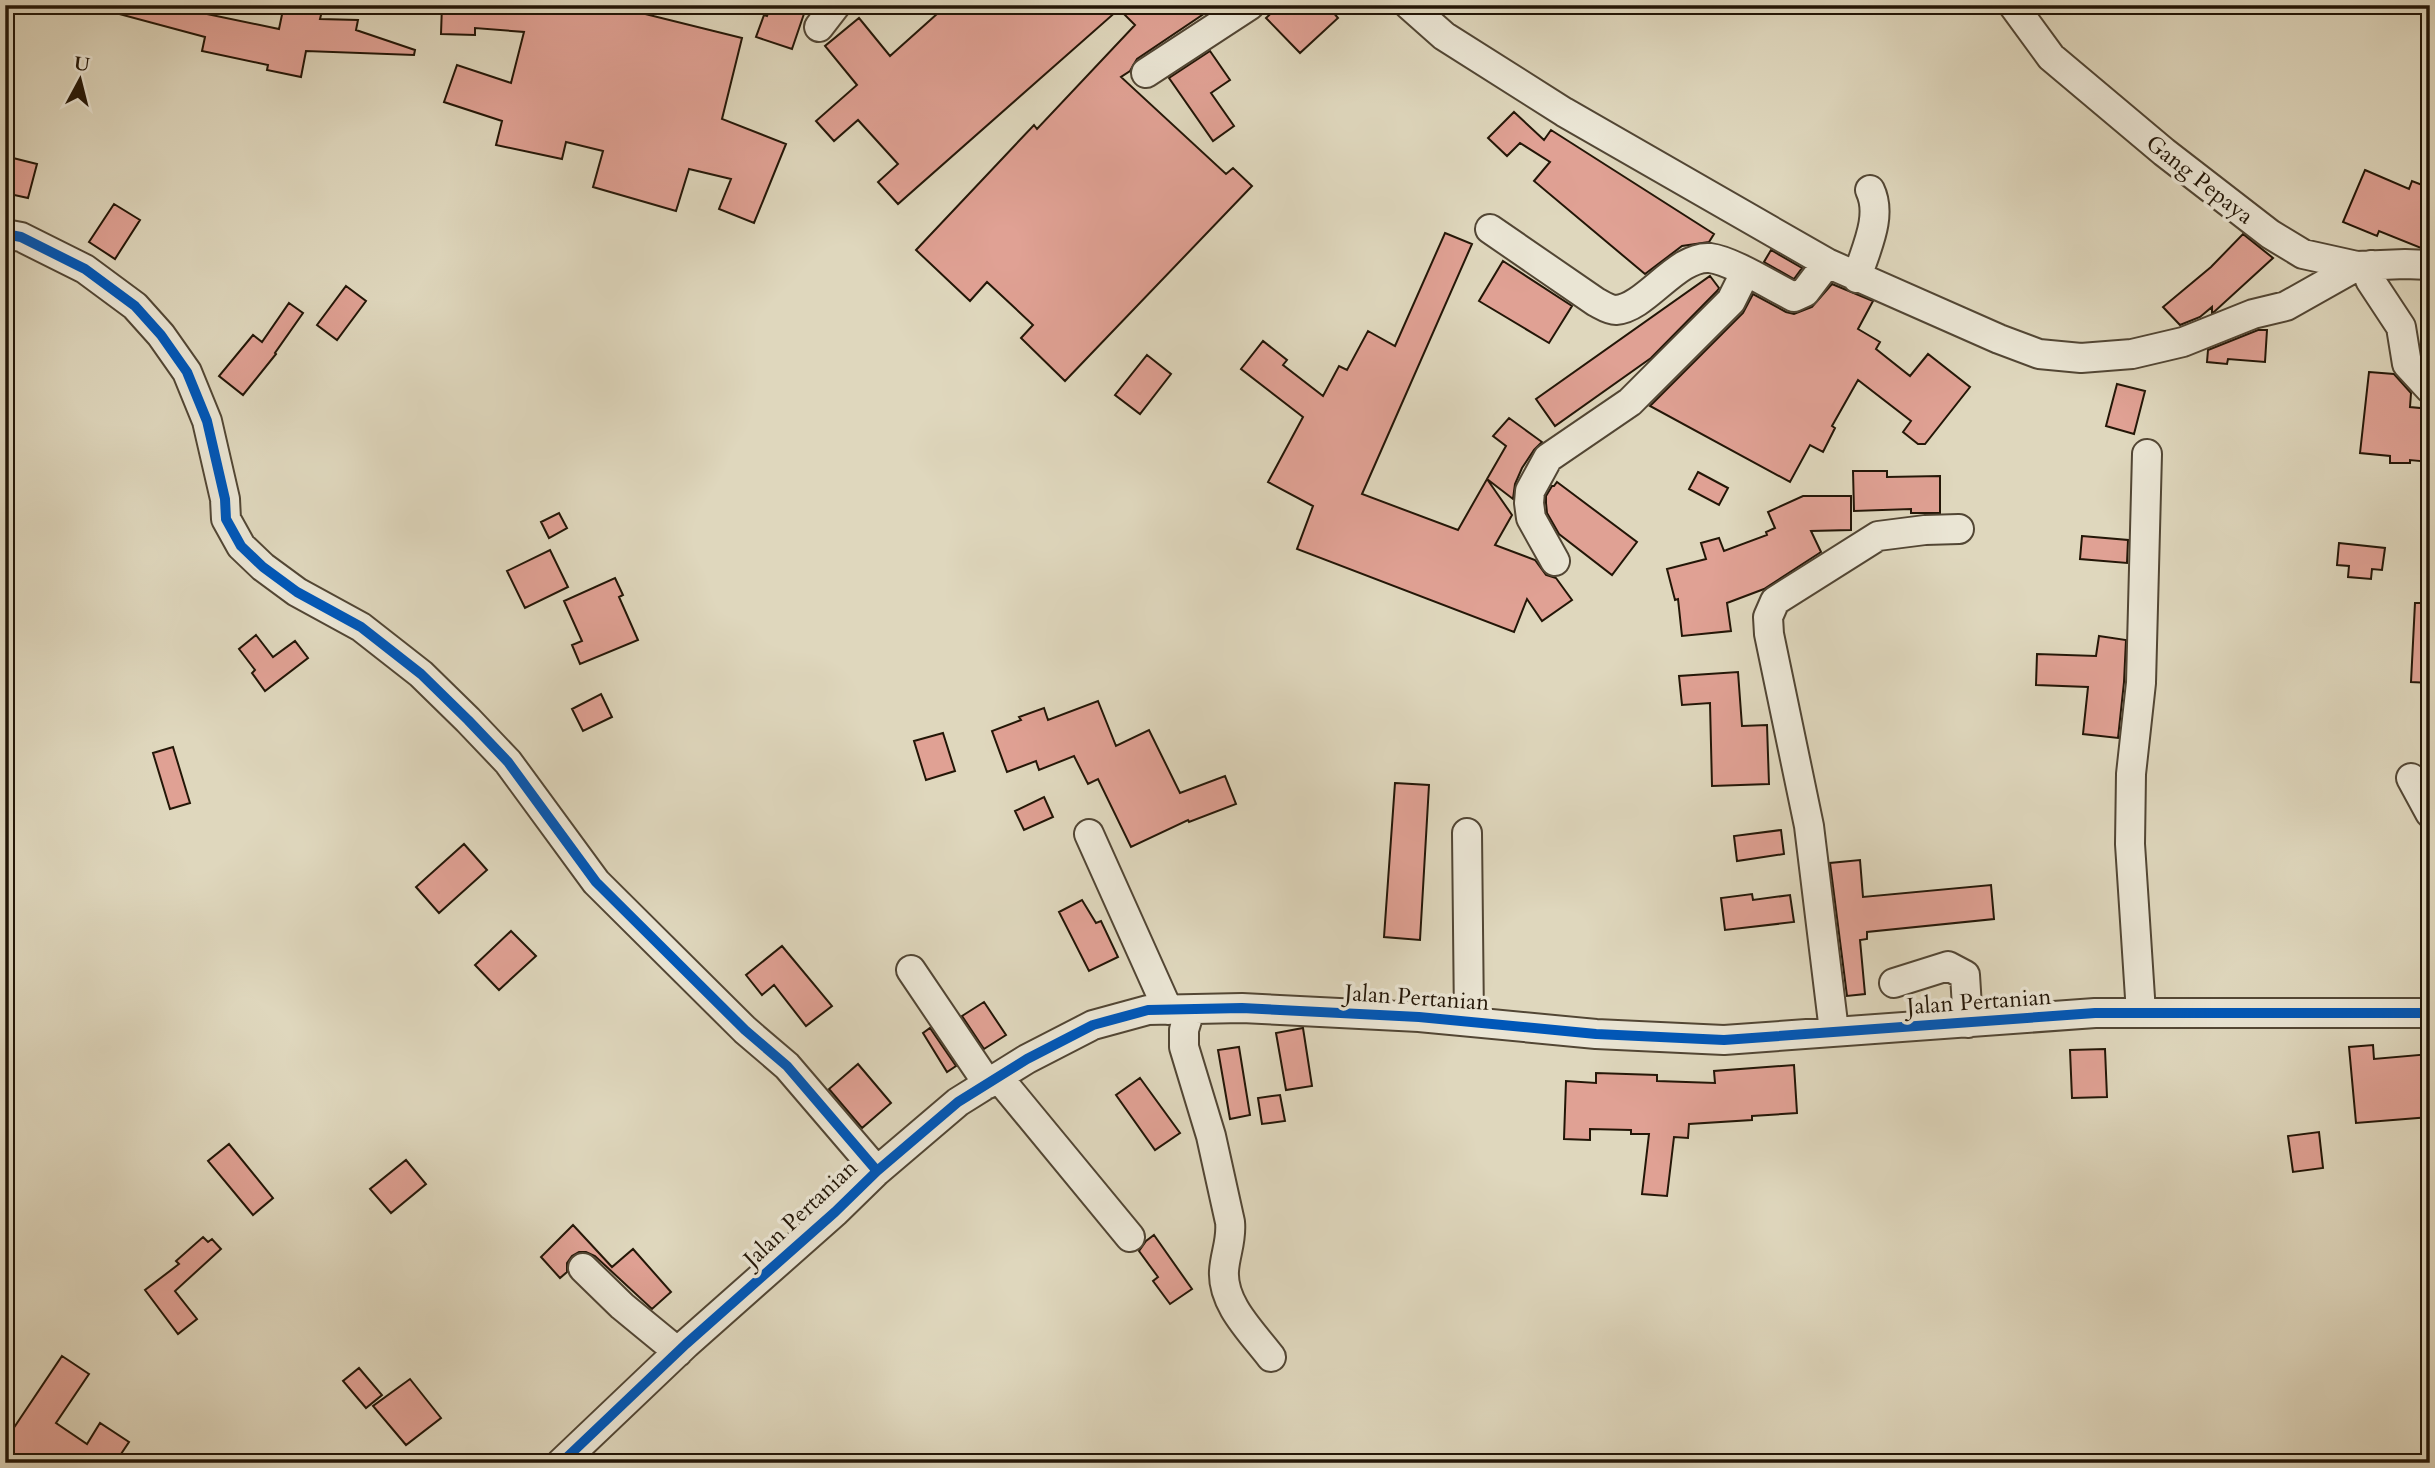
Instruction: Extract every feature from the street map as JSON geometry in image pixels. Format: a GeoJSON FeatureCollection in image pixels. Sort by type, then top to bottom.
{"type":"FeatureCollection","features":[{"type":"Feature","properties":{"kind":"street"},"geometry":{"type":"LineString","coordinates":[[819,27],[836,5]]}},
{"type":"Feature","properties":{"kind":"street"},"geometry":{"type":"LineString","coordinates":[[1146,73],[1250,5]]}},
{"type":"Feature","properties":{"kind":"street"},"geometry":{"type":"LineString","coordinates":[[1409,5],[1444,36],[1564,112],[1828,263],[1857,278],[2039,354],[2081,358],[2132,354],[2183,342],[2253,314],[2286,306],[2364,266],[2374,288],[2401,327],[2407,364],[2430,390]]}},
{"type":"Feature","properties":{"kind":"street","name":"Gang Pepaya"},"geometry":{"type":"LineString","coordinates":[[2013,5],[2051,57],[2164,152],[2270,234],[2303,254],[2364,266],[2430,265]]}},
{"type":"Feature","properties":{"kind":"street"},"geometry":{"type":"LineString","coordinates":[[1857,278],[1876,214],[1875,201],[1870,190]]}},
{"type":"Feature","properties":{"kind":"street"},"geometry":{"type":"LineString","coordinates":[[1490,229],[1596,302],[1613,310],[1628,307],[1676,271],[1700,259],[1710,258],[1794,297],[1805,292],[1828,263]]}},
{"type":"Feature","properties":{"kind":"street"},"geometry":{"type":"LineString","coordinates":[[5,234],[21,237],[85,269],[135,306],[161,335],[187,372],[207,421],[225,499],[226,519],[241,546],[263,568],[297,592],[362,627],[421,674],[468,720],[508,762],[596,882],[745,1030],[787,1066],[877,1171]]}},
{"type":"Feature","properties":{"kind":"street"},"geometry":{"type":"LineString","coordinates":[[1555,561],[1531,517],[1529,503],[1530,491],[1548,458],[1630,402],[1731,301],[1745,273]]}},
{"type":"Feature","properties":{"kind":"street"},"geometry":{"type":"LineString","coordinates":[[2141,1013],[2130,821],[2131,774],[2141,683],[2147,454]]}},
{"type":"Feature","properties":{"kind":"street"},"geometry":{"type":"LineString","coordinates":[[1834,1031],[1809,826],[1769,634],[1768,617],[1774,601],[1878,536],[1959,528]]}},
{"type":"Feature","properties":{"kind":"street"},"geometry":{"type":"LineString","coordinates":[[2411,778],[2430,813]]}},
{"type":"Feature","properties":{"kind":"street"},"geometry":{"type":"LineString","coordinates":[[1089,834],[1179,1010],[1184,1030],[1184,1047],[1211,1136],[1230,1222],[1225,1285],[1230,1302],[1271,1357]]}},
{"type":"Feature","properties":{"kind":"street"},"geometry":{"type":"LineString","coordinates":[[1467,834],[1469,1020]]}},
{"type":"Feature","properties":{"kind":"street"},"geometry":{"type":"LineString","coordinates":[[1894,983],[1948,965],[1956,968],[1965,975],[1969,1023]]}},
{"type":"Feature","properties":{"kind":"street"},"geometry":{"type":"LineString","coordinates":[[911,970],[993,1081],[1130,1237]]}},
{"type":"Feature","properties":{"kind":"street","name":"Jalan Pertanian"},"geometry":{"type":"LineString","coordinates":[[561,1463],[678,1352],[877,1171],[958,1102],[1027,1059],[1093,1025],[1148,1010],[1256,1009],[1469,1020],[1596,1034],[1724,1040],[2095,1013],[2430,1013]]}},
{"type":"Feature","properties":{"kind":"street"},"geometry":{"type":"LineString","coordinates":[[583,1268],[621,1306],[678,1352]]}},
{"type":"Feature","properties":{"kind":"building"},"geometry":{"type":"Polygon","coordinates":[[[108,5],[204,5],[202,13],[279,29],[284,5],[296,5],[322,11],[320,19],[358,20],[356,30],[415,50],[414,55],[306,51],[301,77],[267,70],[268,65],[202,51],[205,37],[108,11],[108,5]]]}},
{"type":"Feature","properties":{"kind":"building"},"geometry":{"type":"Polygon","coordinates":[[[442,5],[609,5],[742,38],[722,119],[786,144],[754,223],[719,209],[731,179],[689,169],[676,211],[593,187],[603,151],[566,142],[562,159],[496,145],[502,121],[444,102],[457,65],[511,83],[524,32],[475,28],[475,35],[441,34],[442,5]]]}},
{"type":"Feature","properties":{"kind":"building"},"geometry":{"type":"Polygon","coordinates":[[[771,5],[807,5],[792,49],[756,37],[771,5]]]}},
{"type":"Feature","properties":{"kind":"building"},"geometry":{"type":"Polygon","coordinates":[[[947,5],[1217,5],[1137,59],[1130,71],[1121,77],[1226,174],[1233,168],[1252,186],[1065,381],[1021,338],[1033,325],[987,282],[970,301],[916,250],[1034,125],[1037,129],[1135,25],[1119,9],[898,204],[878,182],[898,164],[858,120],[834,141],[816,121],[857,85],[825,46],[859,18],[890,56],[947,5]]]}},
{"type":"Feature","properties":{"kind":"building"},"geometry":{"type":"Polygon","coordinates":[[[1280,5],[1327,5],[1338,18],[1300,53],[1266,18],[1280,5]]]}},
{"type":"Feature","properties":{"kind":"building"},"geometry":{"type":"Polygon","coordinates":[[[1210,51],[1230,80],[1211,93],[1234,126],[1213,141],[1169,78],[1210,51]]]}},
{"type":"Feature","properties":{"kind":"building"},"geometry":{"type":"Polygon","coordinates":[[[1514,112],[1544,140],[1551,130],[1714,234],[1709,242],[1682,246],[1645,274],[1534,181],[1550,162],[1520,143],[1507,156],[1488,138],[1514,112]]]}},
{"type":"Feature","properties":{"kind":"building"},"geometry":{"type":"Polygon","coordinates":[[[5,156],[37,164],[28,198],[5,193],[5,156]]]}},
{"type":"Feature","properties":{"kind":"building"},"geometry":{"type":"Polygon","coordinates":[[[2365,170],[2409,189],[2412,181],[2430,188],[2430,226],[2421,248],[2379,231],[2377,236],[2343,222],[2365,170]]]}},
{"type":"Feature","properties":{"kind":"building"},"geometry":{"type":"Polygon","coordinates":[[[114,204],[140,220],[115,259],[89,242],[114,204]]]}},
{"type":"Feature","properties":{"kind":"building"},"geometry":{"type":"Polygon","coordinates":[[[1445,233],[1472,244],[1362,494],[1458,530],[1487,479],[1512,515],[1495,545],[1535,560],[1546,575],[1556,578],[1572,600],[1542,621],[1527,599],[1514,632],[1297,549],[1313,506],[1268,482],[1303,417],[1241,369],[1263,341],[1287,360],[1283,365],[1323,396],[1339,366],[1347,370],[1368,331],[1395,346],[1445,233]]]}},
{"type":"Feature","properties":{"kind":"building"},"geometry":{"type":"Polygon","coordinates":[[[2243,234],[2273,258],[2214,312],[2212,313],[2212,307],[2200,317],[2180,325],[2163,307],[2211,267],[2243,234]]]}},
{"type":"Feature","properties":{"kind":"building"},"geometry":{"type":"Polygon","coordinates":[[[1771,250],[1802,268],[1794,279],[1764,262],[1771,250]]]}},
{"type":"Feature","properties":{"kind":"building"},"geometry":{"type":"Polygon","coordinates":[[[1503,261],[1572,306],[1549,343],[1479,301],[1503,261]]]}},
{"type":"Feature","properties":{"kind":"building"},"geometry":{"type":"Polygon","coordinates":[[[1710,276],[1719,288],[1717,291],[1651,358],[1555,426],[1536,399],[1710,276]]]}},
{"type":"Feature","properties":{"kind":"building"},"geometry":{"type":"Polygon","coordinates":[[[1832,284],[1873,301],[1858,329],[1880,342],[1876,349],[1910,376],[1928,354],[1970,387],[1925,444],[1918,444],[1903,432],[1911,421],[1858,380],[1832,426],[1835,428],[1823,452],[1810,445],[1790,482],[1650,406],[1743,313],[1753,294],[1794,314],[1812,307],[1832,284]]]}},
{"type":"Feature","properties":{"kind":"building"},"geometry":{"type":"Polygon","coordinates":[[[346,286],[366,301],[337,340],[317,325],[346,286]]]}},
{"type":"Feature","properties":{"kind":"building"},"geometry":{"type":"Polygon","coordinates":[[[289,303],[303,313],[276,354],[243,395],[219,376],[253,335],[262,342],[289,303]]]}},
{"type":"Feature","properties":{"kind":"building"},"geometry":{"type":"Polygon","coordinates":[[[2258,330],[2267,330],[2265,362],[2228,359],[2227,364],[2207,362],[2208,350],[2258,330]]]}},
{"type":"Feature","properties":{"kind":"building"},"geometry":{"type":"Polygon","coordinates":[[[1147,355],[1171,374],[1140,414],[1115,395],[1147,355]]]}},
{"type":"Feature","properties":{"kind":"building"},"geometry":{"type":"Polygon","coordinates":[[[2369,372],[2394,374],[2411,393],[2410,407],[2430,409],[2430,462],[2410,460],[2410,463],[2390,463],[2390,456],[2360,453],[2369,372]]]}},
{"type":"Feature","properties":{"kind":"building"},"geometry":{"type":"Polygon","coordinates":[[[2117,384],[2145,391],[2134,434],[2106,426],[2117,384]]]}},
{"type":"Feature","properties":{"kind":"building"},"geometry":{"type":"Polygon","coordinates":[[[1509,418],[1542,442],[1522,468],[1515,484],[1513,499],[1487,479],[1506,446],[1493,436],[1509,418]]]}},
{"type":"Feature","properties":{"kind":"building"},"geometry":{"type":"Polygon","coordinates":[[[1853,471],[1887,471],[1887,477],[1940,476],[1940,513],[1911,513],[1911,509],[1854,511],[1853,471]]]}},
{"type":"Feature","properties":{"kind":"building"},"geometry":{"type":"Polygon","coordinates":[[[1698,472],[1728,488],[1719,505],[1689,489],[1698,472]]]}},
{"type":"Feature","properties":{"kind":"building"},"geometry":{"type":"Polygon","coordinates":[[[1557,482],[1637,542],[1612,575],[1559,534],[1547,513],[1546,503],[1546,496],[1557,482]]]}},
{"type":"Feature","properties":{"kind":"building"},"geometry":{"type":"Polygon","coordinates":[[[1803,496],[1851,496],[1851,530],[1811,531],[1821,552],[1764,589],[1727,603],[1731,631],[1682,636],[1678,599],[1675,600],[1667,569],[1706,559],[1701,543],[1719,538],[1724,551],[1767,535],[1766,532],[1775,528],[1768,512],[1803,496]]]}},
{"type":"Feature","properties":{"kind":"building"},"geometry":{"type":"Polygon","coordinates":[[[559,513],[567,528],[549,538],[541,522],[559,513]]]}},
{"type":"Feature","properties":{"kind":"building"},"geometry":{"type":"Polygon","coordinates":[[[2082,536],[2128,540],[2127,563],[2080,559],[2082,536]]]}},
{"type":"Feature","properties":{"kind":"building"},"geometry":{"type":"Polygon","coordinates":[[[2339,543],[2385,548],[2382,570],[2372,569],[2371,579],[2348,577],[2349,566],[2337,565],[2339,543]]]}},
{"type":"Feature","properties":{"kind":"building"},"geometry":{"type":"Polygon","coordinates":[[[550,550],[568,587],[525,608],[507,571],[550,550]]]}},
{"type":"Feature","properties":{"kind":"building"},"geometry":{"type":"Polygon","coordinates":[[[615,578],[623,595],[619,597],[638,640],[580,664],[572,645],[582,641],[564,601],[615,578]]]}},
{"type":"Feature","properties":{"kind":"building"},"geometry":{"type":"Polygon","coordinates":[[[2415,603],[2430,603],[2430,683],[2411,682],[2415,603]]]}},
{"type":"Feature","properties":{"kind":"building"},"geometry":{"type":"Polygon","coordinates":[[[256,635],[273,657],[295,641],[308,658],[265,691],[252,673],[255,670],[239,649],[256,635]]]}},
{"type":"Feature","properties":{"kind":"building"},"geometry":{"type":"Polygon","coordinates":[[[2099,636],[2126,640],[2118,738],[2083,734],[2088,687],[2036,685],[2037,654],[2096,656],[2099,636]]]}},
{"type":"Feature","properties":{"kind":"building"},"geometry":{"type":"Polygon","coordinates":[[[1738,672],[1742,726],[1767,725],[1769,784],[1712,786],[1710,703],[1682,705],[1679,676],[1738,672]]]}},
{"type":"Feature","properties":{"kind":"building"},"geometry":{"type":"Polygon","coordinates":[[[601,694],[612,717],[583,731],[572,709],[601,694]]]}},
{"type":"Feature","properties":{"kind":"building"},"geometry":{"type":"Polygon","coordinates":[[[1098,701],[1116,746],[1149,730],[1180,793],[1225,776],[1236,804],[1189,822],[1188,820],[1131,847],[1098,779],[1088,784],[1074,756],[1039,770],[1036,761],[1007,772],[992,731],[1044,708],[1048,720],[1098,701]]]}},
{"type":"Feature","properties":{"kind":"building"},"geometry":{"type":"Polygon","coordinates":[[[943,733],[955,771],[926,780],[914,741],[943,733]]]}},
{"type":"Feature","properties":{"kind":"building"},"geometry":{"type":"Polygon","coordinates":[[[173,747],[190,803],[170,809],[153,753],[173,747]]]}},
{"type":"Feature","properties":{"kind":"building"},"geometry":{"type":"Polygon","coordinates":[[[1395,783],[1429,785],[1420,940],[1384,937],[1395,783]]]}},
{"type":"Feature","properties":{"kind":"building"},"geometry":{"type":"Polygon","coordinates":[[[1044,797],[1053,817],[1024,830],[1015,811],[1044,797]]]}},
{"type":"Feature","properties":{"kind":"building"},"geometry":{"type":"Polygon","coordinates":[[[1781,830],[1784,854],[1737,861],[1734,836],[1781,830]]]}},
{"type":"Feature","properties":{"kind":"building"},"geometry":{"type":"Polygon","coordinates":[[[464,844],[487,870],[439,913],[416,887],[464,844]]]}},
{"type":"Feature","properties":{"kind":"building"},"geometry":{"type":"Polygon","coordinates":[[[1860,860],[1863,897],[1991,885],[1994,919],[1867,932],[1867,939],[1860,940],[1865,994],[1847,996],[1830,863],[1860,860]]]}},
{"type":"Feature","properties":{"kind":"building"},"geometry":{"type":"Polygon","coordinates":[[[1752,894],[1753,900],[1790,895],[1794,922],[1725,930],[1721,898],[1752,894]]]}},
{"type":"Feature","properties":{"kind":"building"},"geometry":{"type":"Polygon","coordinates":[[[1082,900],[1096,923],[1101,921],[1118,957],[1089,971],[1059,912],[1082,900]]]}},
{"type":"Feature","properties":{"kind":"building"},"geometry":{"type":"Polygon","coordinates":[[[511,931],[536,956],[499,990],[475,965],[511,931]]]}},
{"type":"Feature","properties":{"kind":"building"},"geometry":{"type":"Polygon","coordinates":[[[782,946],[832,1006],[806,1026],[774,985],[762,995],[746,975],[782,946]]]}},
{"type":"Feature","properties":{"kind":"building"},"geometry":{"type":"Polygon","coordinates":[[[984,1002],[1006,1035],[984,1049],[962,1016],[984,1002]]]}},
{"type":"Feature","properties":{"kind":"building"},"geometry":{"type":"Polygon","coordinates":[[[930,1028],[956,1066],[947,1072],[923,1033],[930,1028]]]}},
{"type":"Feature","properties":{"kind":"building"},"geometry":{"type":"Polygon","coordinates":[[[1303,1028],[1312,1086],[1286,1090],[1276,1033],[1303,1028]]]}},
{"type":"Feature","properties":{"kind":"building"},"geometry":{"type":"Polygon","coordinates":[[[2373,1045],[2374,1059],[2430,1054],[2430,1117],[2356,1123],[2349,1047],[2373,1045]]]}},
{"type":"Feature","properties":{"kind":"building"},"geometry":{"type":"Polygon","coordinates":[[[1239,1047],[1250,1115],[1230,1119],[1218,1050],[1239,1047]]]}},
{"type":"Feature","properties":{"kind":"building"},"geometry":{"type":"Polygon","coordinates":[[[2105,1049],[2107,1097],[2072,1098],[2070,1050],[2105,1049]]]}},
{"type":"Feature","properties":{"kind":"building"},"geometry":{"type":"Polygon","coordinates":[[[858,1064],[891,1103],[862,1128],[829,1089],[858,1064]]]}},
{"type":"Feature","properties":{"kind":"building"},"geometry":{"type":"Polygon","coordinates":[[[1794,1065],[1797,1113],[1752,1116],[1752,1120],[1689,1124],[1688,1138],[1674,1137],[1667,1196],[1642,1194],[1649,1134],[1631,1134],[1631,1130],[1590,1129],[1590,1140],[1564,1139],[1566,1081],[1596,1083],[1596,1073],[1657,1075],[1657,1081],[1715,1083],[1714,1071],[1794,1065]]]}},
{"type":"Feature","properties":{"kind":"building"},"geometry":{"type":"Polygon","coordinates":[[[1140,1078],[1180,1133],[1155,1150],[1116,1095],[1140,1078]]]}},
{"type":"Feature","properties":{"kind":"building"},"geometry":{"type":"Polygon","coordinates":[[[1280,1095],[1285,1121],[1262,1124],[1258,1098],[1280,1095]]]}},
{"type":"Feature","properties":{"kind":"building"},"geometry":{"type":"Polygon","coordinates":[[[2319,1132],[2323,1168],[2293,1172],[2288,1136],[2319,1132]]]}},
{"type":"Feature","properties":{"kind":"building"},"geometry":{"type":"Polygon","coordinates":[[[229,1144],[273,1198],[253,1215],[208,1161],[229,1144]]]}},
{"type":"Feature","properties":{"kind":"building"},"geometry":{"type":"Polygon","coordinates":[[[406,1160],[426,1184],[391,1213],[370,1189],[406,1160]]]}},
{"type":"Feature","properties":{"kind":"building"},"geometry":{"type":"Polygon","coordinates":[[[573,1225],[612,1267],[633,1249],[671,1292],[652,1309],[595,1256],[586,1252],[572,1256],[567,1263],[567,1272],[560,1278],[541,1257],[573,1225]]]}},
{"type":"Feature","properties":{"kind":"building"},"geometry":{"type":"Polygon","coordinates":[[[1154,1235],[1192,1289],[1170,1304],[1153,1281],[1158,1277],[1139,1251],[1154,1235]]]}},
{"type":"Feature","properties":{"kind":"building"},"geometry":{"type":"Polygon","coordinates":[[[203,1237],[208,1242],[212,1239],[221,1249],[175,1291],[197,1319],[178,1334],[145,1290],[179,1264],[176,1261],[203,1237]]]}},
{"type":"Feature","properties":{"kind":"building"},"geometry":{"type":"Polygon","coordinates":[[[62,1356],[89,1374],[56,1423],[87,1444],[100,1423],[129,1442],[115,1463],[14,1463],[5,1457],[5,1441],[62,1356]]]}},
{"type":"Feature","properties":{"kind":"building"},"geometry":{"type":"Polygon","coordinates":[[[359,1368],[382,1395],[366,1408],[343,1381],[359,1368]]]}},
{"type":"Feature","properties":{"kind":"building"},"geometry":{"type":"Polygon","coordinates":[[[410,1379],[441,1418],[406,1445],[373,1406],[410,1379]]]}},
{"type":"Feature","properties":{"kind":"cycle path"},"geometry":{"type":"LineString","coordinates":[[5,234],[21,237],[85,269],[135,306],[161,335],[187,372],[207,421],[225,499],[226,519],[241,546],[263,567],[297,592],[361,627],[421,674],[468,720],[508,762],[596,882],[745,1030],[787,1066],[877,1171]]}},
{"type":"Feature","properties":{"kind":"cycle path"},"geometry":{"type":"LineString","coordinates":[[561,1463],[686,1344],[835,1212],[877,1171],[958,1102],[1027,1059],[1093,1025],[1148,1010],[1242,1008],[1419,1017],[1596,1034],[1724,1040],[2095,1013],[2430,1013]]}}]}
